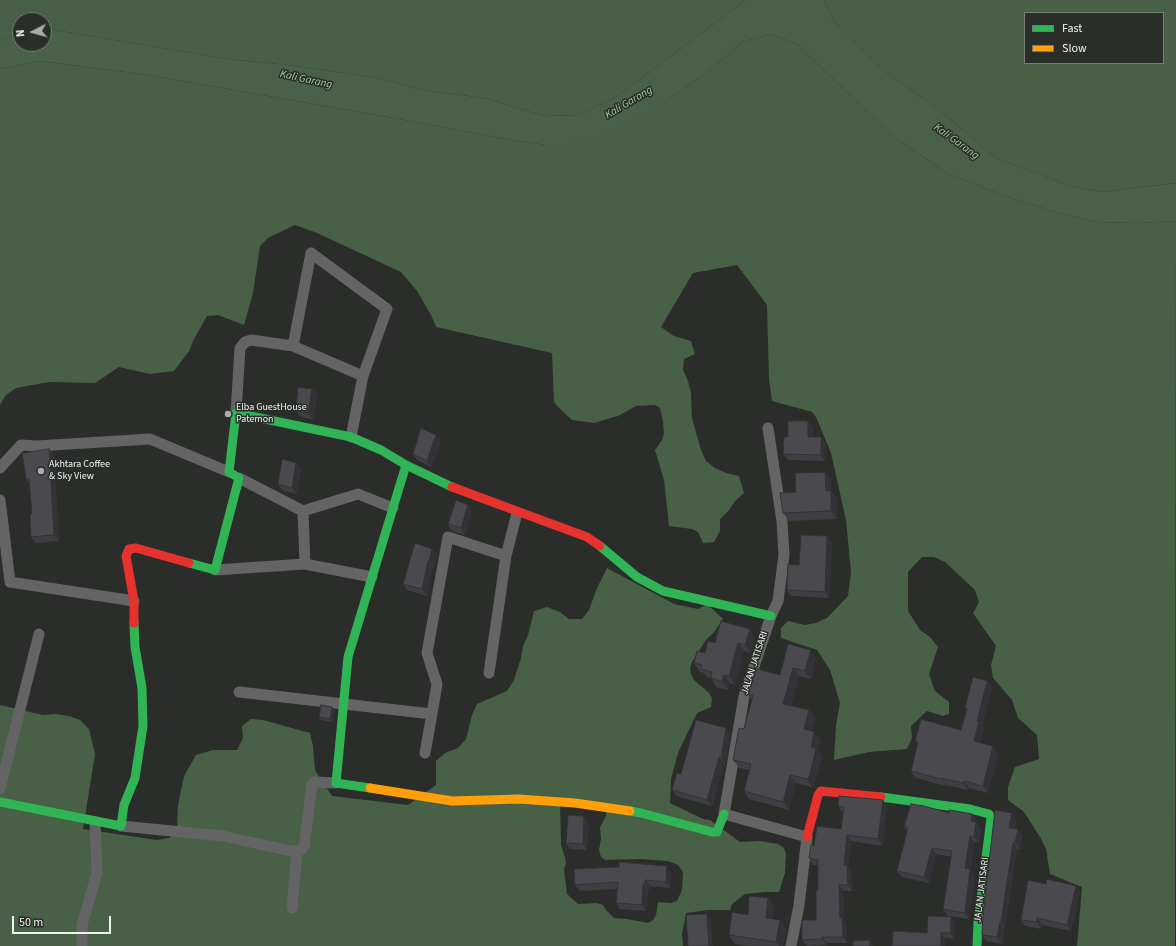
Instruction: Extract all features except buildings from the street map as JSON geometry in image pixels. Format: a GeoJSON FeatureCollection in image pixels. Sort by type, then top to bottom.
{"type":"FeatureCollection","features":[{"type":"Feature","properties":{"kind":"street"},"geometry":{"type":"LineString","coordinates":[[293,346],[311,253],[387,309],[363,376],[351,438]]}},
{"type":"Feature","properties":{"kind":"street"},"geometry":{"type":"LineString","coordinates":[[229,472],[236,413],[240,348],[244,342],[251,340],[293,346],[363,376]]}},
{"type":"Feature","properties":{"kind":"street"},"geometry":{"type":"LineString","coordinates":[[236,413],[351,438],[381,450],[406,466],[457,490],[587,537],[598,544],[637,577],[663,591],[771,616]]}},
{"type":"Feature","properties":{"kind":"street","name":"JALAN JATISARI"},"geometry":{"type":"LineString","coordinates":[[724,814],[744,696],[771,616],[778,601],[784,555],[782,521],[768,428]]}},
{"type":"Feature","properties":{"kind":"street"},"geometry":{"type":"LineString","coordinates":[[0,468],[21,445],[37,446],[150,439],[229,472],[303,511],[358,494],[392,508]]}},
{"type":"Feature","properties":{"kind":"street"},"geometry":{"type":"LineString","coordinates":[[336,783],[348,657],[406,466]]}},
{"type":"Feature","properties":{"kind":"street"},"geometry":{"type":"LineString","coordinates":[[214,570],[239,478]]}},
{"type":"Feature","properties":{"kind":"street"},"geometry":{"type":"LineString","coordinates":[[0,500],[10,582],[134,601]]}},
{"type":"Feature","properties":{"kind":"street"},"geometry":{"type":"LineString","coordinates":[[303,511],[305,564]]}},
{"type":"Feature","properties":{"kind":"street"},"geometry":{"type":"LineString","coordinates":[[489,673],[506,556],[517,512]]}},
{"type":"Feature","properties":{"kind":"street"},"geometry":{"type":"LineString","coordinates":[[425,753],[437,684],[427,653],[448,537],[506,556]]}},
{"type":"Feature","properties":{"kind":"street"},"geometry":{"type":"LineString","coordinates":[[120,826],[124,805],[135,778],[142,726],[142,688],[135,647],[134,601],[126,556],[129,549],[136,548],[214,570],[305,564],[372,577]]}},
{"type":"Feature","properties":{"kind":"street"},"geometry":{"type":"LineString","coordinates":[[0,790],[39,634]]}},
{"type":"Feature","properties":{"kind":"street"},"geometry":{"type":"LineString","coordinates":[[239,692],[432,714]]}},
{"type":"Feature","properties":{"kind":"street"},"geometry":{"type":"LineString","coordinates":[[0,802],[95,822],[120,826],[223,836],[291,851],[301,850],[304,846],[312,785],[314,782],[336,783],[452,801],[519,799],[575,803],[641,813],[712,832],[717,832],[719,829],[724,814],[807,837]]}},
{"type":"Feature","properties":{"kind":"street","name":"JALAN JATISARI"},"geometry":{"type":"LineString","coordinates":[[791,946],[799,905],[807,837],[818,795],[821,791],[868,795],[970,809],[989,814],[991,818],[976,946]]}},
{"type":"Feature","properties":{"kind":"street"},"geometry":{"type":"LineString","coordinates":[[82,946],[82,925],[97,873],[95,822]]}},
{"type":"Feature","properties":{"kind":"street"},"geometry":{"type":"LineString","coordinates":[[292,908],[297,851]]}},
{"type":"Feature","properties":{"kind":"shaded area"},"geometry":{"type":"Polygon","coordinates":[[[0,0],[746,0],[618,96],[580,115],[544,116],[484,98],[422,90],[379,78],[288,65],[228,59],[52,30],[52,12],[12,12],[12,36],[0,41],[0,0]]]}},
{"type":"Feature","properties":{"kind":"shaded area"},"geometry":{"type":"Polygon","coordinates":[[[824,0],[1176,0],[1176,183],[1102,192],[1073,187],[996,158],[939,110],[880,68],[835,23],[824,0]]]}},
{"type":"Feature","properties":{"kind":"shaded area"},"geometry":{"type":"Polygon","coordinates":[[[770,34],[797,44],[893,136],[947,173],[1008,197],[1059,213],[1098,222],[1136,223],[1176,221],[1175,946],[1077,946],[1082,887],[1050,874],[1046,849],[1040,837],[1024,812],[1008,800],[1008,787],[1015,767],[1039,759],[1037,735],[1018,718],[1012,700],[993,678],[991,665],[996,646],[973,613],[979,602],[975,590],[945,562],[934,557],[922,557],[908,572],[908,611],[920,630],[930,637],[938,647],[929,674],[935,691],[949,702],[949,714],[943,716],[927,711],[911,726],[912,738],[907,749],[869,752],[834,760],[836,725],[840,703],[830,670],[817,650],[781,638],[781,628],[788,621],[805,625],[816,623],[827,618],[848,596],[851,572],[846,520],[831,453],[816,417],[812,412],[772,401],[769,379],[767,305],[737,265],[693,273],[661,327],[674,336],[691,341],[695,354],[684,359],[683,370],[691,393],[692,418],[701,450],[706,461],[715,468],[726,473],[739,476],[744,493],[720,519],[720,531],[714,542],[703,543],[698,532],[692,529],[669,526],[664,480],[655,450],[664,434],[660,408],[655,405],[636,406],[618,416],[594,423],[572,420],[554,402],[552,353],[436,327],[417,291],[401,272],[317,233],[295,225],[268,238],[260,246],[253,293],[244,325],[218,315],[207,316],[189,351],[174,371],[150,374],[119,367],[95,383],[49,382],[16,388],[6,395],[0,405],[0,69],[41,61],[148,75],[517,141],[547,145],[662,104],[715,66],[742,42],[770,34]]]}},
{"type":"Feature","properties":{"kind":"shaded area"},"geometry":{"type":"Polygon","coordinates":[[[607,568],[674,604],[698,609],[707,604],[723,619],[706,640],[692,662],[690,668],[694,680],[709,693],[712,698],[711,707],[697,713],[678,753],[671,779],[670,803],[703,819],[710,820],[740,842],[759,841],[778,844],[784,848],[786,854],[785,873],[779,892],[745,894],[732,904],[730,910],[708,910],[686,913],[682,934],[683,946],[0,946],[0,705],[43,715],[56,714],[69,716],[80,720],[89,729],[95,754],[83,829],[157,840],[169,838],[177,829],[178,805],[184,776],[196,755],[213,750],[237,750],[243,738],[242,726],[251,719],[263,720],[310,733],[313,746],[315,770],[332,796],[408,805],[436,785],[436,761],[445,753],[458,748],[466,739],[472,715],[477,704],[507,691],[514,680],[534,611],[547,607],[560,612],[569,619],[582,619],[589,610],[597,588],[607,568]],[[560,801],[561,845],[566,863],[564,869],[567,894],[578,904],[597,903],[603,905],[614,918],[648,923],[653,920],[656,915],[658,902],[671,903],[677,901],[682,890],[683,872],[678,865],[668,861],[640,859],[606,860],[601,857],[599,850],[601,839],[600,827],[606,816],[606,810],[560,801]]]}},
{"type":"Feature","properties":{"kind":"water","name":"Kali Garang"},"geometry":{"type":"Polygon","coordinates":[[[746,0],[824,0],[835,23],[880,68],[939,110],[996,158],[1073,187],[1102,192],[1176,183],[1176,221],[1136,223],[1098,222],[1059,213],[1008,197],[947,173],[893,136],[797,44],[770,34],[742,42],[715,66],[662,104],[612,132],[587,143],[547,145],[517,141],[148,75],[41,61],[0,69],[0,41],[12,36],[12,52],[52,52],[52,30],[228,59],[288,65],[379,78],[422,90],[484,98],[544,116],[580,115],[618,96],[746,0]]]}},
{"type":"Feature","properties":{"kind":"waterway"},"geometry":{"type":"LineString","coordinates":[[841,36],[866,23],[895,0]]}},
{"type":"Feature","properties":{"kind":"traffic: fast"},"geometry":{"type":"LineString","coordinates":[[189,563],[215,570],[239,478],[229,472],[236,413],[351,437],[381,450],[406,465],[452,487]]}},
{"type":"Feature","properties":{"kind":"traffic: fast"},"geometry":{"type":"LineString","coordinates":[[370,788],[336,783],[348,657],[406,465]]}},
{"type":"Feature","properties":{"kind":"traffic: fast"},"geometry":{"type":"LineString","coordinates":[[600,546],[637,577],[663,591],[771,616]]}},
{"type":"Feature","properties":{"kind":"traffic: fast"},"geometry":{"type":"LineString","coordinates":[[0,802],[121,826],[124,805],[135,778],[143,726],[142,688],[135,647],[134,623]]}},
{"type":"Feature","properties":{"kind":"traffic: fast"},"geometry":{"type":"LineString","coordinates":[[881,797],[970,809],[989,814],[991,818],[978,922],[977,946]]}},
{"type":"Feature","properties":{"kind":"traffic: fast"},"geometry":{"type":"LineString","coordinates":[[630,811],[712,832],[717,832],[724,814]]}},
{"type":"Feature","properties":{"kind":"traffic: slow"},"geometry":{"type":"LineString","coordinates":[[370,788],[452,801],[519,799],[575,803],[630,811]]}},
{"type":"Feature","properties":{"kind":"traffic: jam"},"geometry":{"type":"LineString","coordinates":[[452,487],[587,537],[600,546]]}},
{"type":"Feature","properties":{"kind":"traffic: jam"},"geometry":{"type":"LineString","coordinates":[[134,623],[134,601],[126,556],[129,549],[136,548],[189,563]]}},
{"type":"Feature","properties":{"kind":"traffic: jam"},"geometry":{"type":"LineString","coordinates":[[807,837],[818,795],[821,791],[881,797]]}},
{"type":"Feature","properties":{"kind":"place","name":"Elba GuestHouse Patemon"},"geometry":{"type":"Point","coordinates":[228,414]}},
{"type":"Feature","properties":{"kind":"place","name":"Akhtara Coffee & Sky View"},"geometry":{"type":"Point","coordinates":[41,471]}}]}
